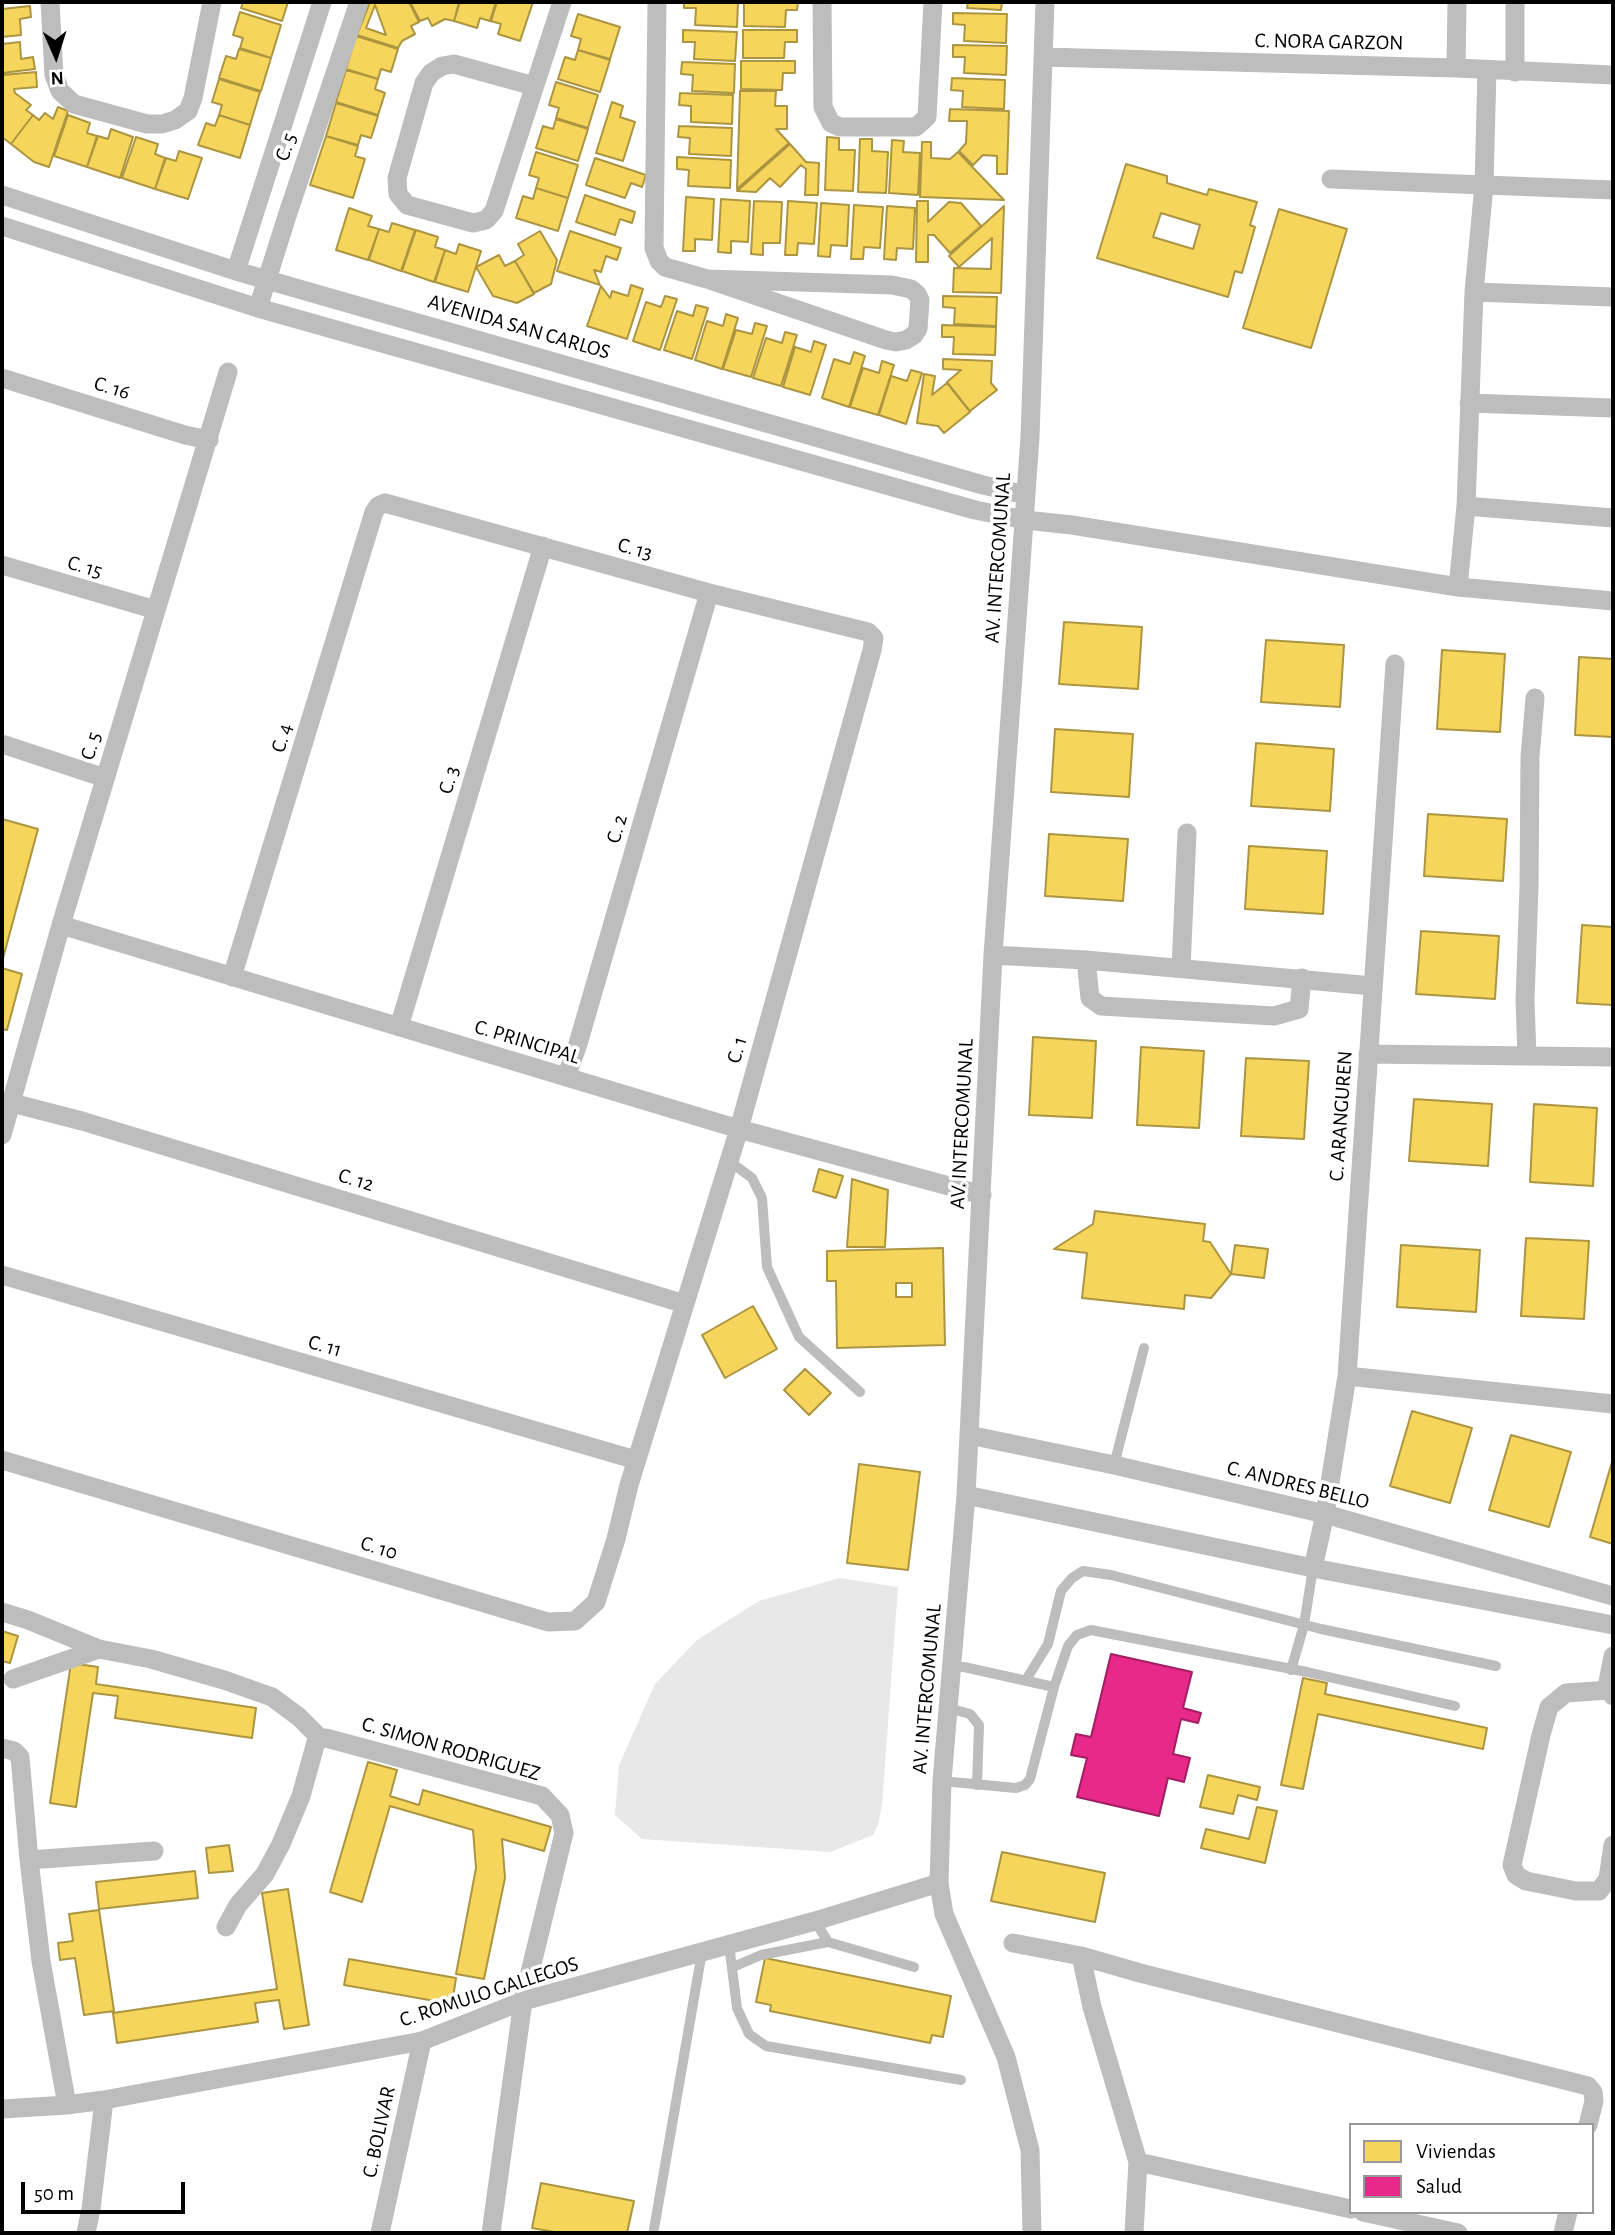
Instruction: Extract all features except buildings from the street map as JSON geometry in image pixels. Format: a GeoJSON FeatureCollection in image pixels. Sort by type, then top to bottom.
{"type":"FeatureCollection","features":[{"type":"Feature","properties":{"kind":"street"},"geometry":{"type":"LineString","coordinates":[[50,2],[54,75],[60,91],[74,104],[147,124],[162,124],[175,120],[188,111],[194,98],[212,2]]}},
{"type":"Feature","properties":{"kind":"street"},"geometry":{"type":"LineString","coordinates":[[236,271],[322,2]]}},
{"type":"Feature","properties":{"kind":"street","name":"C. 5"},"geometry":{"type":"LineString","coordinates":[[258,308],[359,2]]}},
{"type":"Feature","properties":{"kind":"street"},"geometry":{"type":"LineString","coordinates":[[534,86],[454,64],[442,66],[432,73],[424,83],[397,178],[398,194],[407,205],[473,223],[486,220],[494,211],[562,2]]}},
{"type":"Feature","properties":{"kind":"street"},"geometry":{"type":"LineString","coordinates":[[657,2],[654,247],[659,261],[665,267],[886,340],[906,340],[918,329],[919,300],[911,289],[892,285],[707,279]]}},
{"type":"Feature","properties":{"kind":"street"},"geometry":{"type":"LineString","coordinates":[[822,2],[823,107],[831,123],[840,127],[916,127],[927,117],[933,2]]}},
{"type":"Feature","properties":{"kind":"street","name":"AV. INTERCOMUNAL"},"geometry":{"type":"LineString","coordinates":[[1032,2233],[1030,2150],[1006,2057],[944,1914],[939,1883],[942,1781],[966,1494],[993,955],[1026,495],[1045,2]]}},
{"type":"Feature","properties":{"kind":"street"},"geometry":{"type":"LineString","coordinates":[[1456,68],[1457,2]]}},
{"type":"Feature","properties":{"kind":"street"},"geometry":{"type":"LineString","coordinates":[[1515,2],[1515,72]]}},
{"type":"Feature","properties":{"kind":"street","name":"C. NORA GARZON"},"geometry":{"type":"LineString","coordinates":[[1042,57],[1613,75]]}},
{"type":"Feature","properties":{"kind":"street"},"geometry":{"type":"LineString","coordinates":[[1458,587],[1466,506],[1474,292],[1484,185],[1487,70]]}},
{"type":"Feature","properties":{"kind":"street"},"geometry":{"type":"LineString","coordinates":[[1331,179],[1613,190]]}},
{"type":"Feature","properties":{"kind":"street","name":"AVENIDA SAN CARLOS"},"geometry":{"type":"LineString","coordinates":[[2,195],[236,271],[983,485],[1026,495]]}},
{"type":"Feature","properties":{"kind":"street"},"geometry":{"type":"LineString","coordinates":[[258,207],[287,216]]}},
{"type":"Feature","properties":{"kind":"street"},"geometry":{"type":"LineString","coordinates":[[2,226],[258,308],[934,500],[1024,520],[1458,587],[1613,601]]}},
{"type":"Feature","properties":{"kind":"street"},"geometry":{"type":"LineString","coordinates":[[1474,292],[1613,298]]}},
{"type":"Feature","properties":{"kind":"street","name":"C. 5"},"geometry":{"type":"LineString","coordinates":[[2,1135],[61,925],[228,372]]}},
{"type":"Feature","properties":{"kind":"street","name":"C. 16"},"geometry":{"type":"LineString","coordinates":[[2,378],[209,440]]}},
{"type":"Feature","properties":{"kind":"street"},"geometry":{"type":"LineString","coordinates":[[1469,403],[1613,408]]}},
{"type":"Feature","properties":{"kind":"street","name":"C. 13"},"geometry":{"type":"LineString","coordinates":[[374,512],[378,506],[385,503],[709,593],[868,632],[874,638],[873,650]]}},
{"type":"Feature","properties":{"kind":"street"},"geometry":{"type":"LineString","coordinates":[[1466,506],[1613,519]]}},
{"type":"Feature","properties":{"kind":"street","name":"C. 4"},"geometry":{"type":"LineString","coordinates":[[232,976],[374,512]]}},
{"type":"Feature","properties":{"kind":"street","name":"C. 3"},"geometry":{"type":"LineString","coordinates":[[399,1027],[543,546]]}},
{"type":"Feature","properties":{"kind":"street","name":"C. 15"},"geometry":{"type":"LineString","coordinates":[[2,565],[156,610]]}},
{"type":"Feature","properties":{"kind":"street","name":"C. 2"},"geometry":{"type":"LineString","coordinates":[[566,1077],[709,593]]}},
{"type":"Feature","properties":{"kind":"street","name":"C. 1"},"geometry":{"type":"LineString","coordinates":[[636,1460],[739,1129],[873,650]]}},
{"type":"Feature","properties":{"kind":"street","name":"C. ARANGUREN"},"geometry":{"type":"LineString","coordinates":[[1313,1568],[1325,1514],[1347,1376],[1395,664]]}},
{"type":"Feature","properties":{"kind":"street"},"geometry":{"type":"LineString","coordinates":[[1527,1056],[1525,1001],[1530,757],[1535,698]]}},
{"type":"Feature","properties":{"kind":"street"},"geometry":{"type":"LineString","coordinates":[[2,744],[105,778]]}},
{"type":"Feature","properties":{"kind":"street"},"geometry":{"type":"LineString","coordinates":[[1181,968],[1188,833]]}},
{"type":"Feature","properties":{"kind":"street","name":"C. PRINCIPAL"},"geometry":{"type":"LineString","coordinates":[[61,925],[739,1129],[982,1195]]}},
{"type":"Feature","properties":{"kind":"street"},"geometry":{"type":"LineString","coordinates":[[993,955],[1086,960],[1373,986]]}},
{"type":"Feature","properties":{"kind":"street"},"geometry":{"type":"LineString","coordinates":[[1086,960],[1090,998],[1101,1006],[1274,1016],[1299,1009],[1302,978]]}},
{"type":"Feature","properties":{"kind":"street"},"geometry":{"type":"LineString","coordinates":[[1368,1054],[1613,1057]]}},
{"type":"Feature","properties":{"kind":"street","name":"C. 12"},"geometry":{"type":"LineString","coordinates":[[12,1103],[96,1125],[685,1304]]}},
{"type":"Feature","properties":{"kind":"street","name":"C. 11"},"geometry":{"type":"LineString","coordinates":[[2,1275],[636,1460]]}},
{"type":"Feature","properties":{"kind":"street"},"geometry":{"type":"LineString","coordinates":[[1347,1376],[1613,1405]]}},
{"type":"Feature","properties":{"kind":"street","name":"C. ANDRES BELLO"},"geometry":{"type":"LineString","coordinates":[[969,1435],[1114,1465],[1325,1514],[1613,1595]]}},
{"type":"Feature","properties":{"kind":"street","name":"C. 10"},"geometry":{"type":"LineString","coordinates":[[2,1460],[548,1622],[575,1621],[596,1602],[616,1539],[636,1460]]}},
{"type":"Feature","properties":{"kind":"street"},"geometry":{"type":"LineString","coordinates":[[966,1494],[1313,1568],[1613,1625]]}},
{"type":"Feature","properties":{"kind":"street"},"geometry":{"type":"LineString","coordinates":[[2,1612],[99,1649],[151,1659],[272,1697],[299,1717],[321,1739],[316,1742],[301,1796],[281,1844],[265,1874],[238,1905],[226,1927]]}},
{"type":"Feature","properties":{"kind":"street"},"geometry":{"type":"LineString","coordinates":[[13,1679],[99,1649]]}},
{"type":"Feature","properties":{"kind":"street"},"geometry":{"type":"LineString","coordinates":[[1613,1656],[1608,1682],[1611,1693],[1566,1693],[1549,1707],[1512,1865],[1516,1875],[1526,1881],[1576,1891],[1599,1891],[1608,1878],[1613,1845]]}},
{"type":"Feature","properties":{"kind":"street","name":"C. SIMON RODRIGUEZ"},"geometry":{"type":"LineString","coordinates":[[321,1739],[326,1738],[542,1796],[560,1815],[564,1833],[523,2001],[491,2233]]}},
{"type":"Feature","properties":{"kind":"street"},"geometry":{"type":"LineString","coordinates":[[8,1750],[20,1756],[41,1961],[67,2105]]}},
{"type":"Feature","properties":{"kind":"street"},"geometry":{"type":"LineString","coordinates":[[29,1860],[154,1850]]}},
{"type":"Feature","properties":{"kind":"street","name":"C. ROMULO GALLEGOS"},"geometry":{"type":"LineString","coordinates":[[2,2109],[104,2100],[422,2041],[523,2001],[815,1921],[939,1883]]}},
{"type":"Feature","properties":{"kind":"street"},"geometry":{"type":"LineString","coordinates":[[1013,1943],[1081,1956],[1588,2086],[1593,2092],[1594,2101],[1588,2123]]}},
{"type":"Feature","properties":{"kind":"street"},"geometry":{"type":"LineString","coordinates":[[1081,1956],[1092,2007],[1138,2162],[1134,2233]]}},
{"type":"Feature","properties":{"kind":"street","name":"C. BOLIVAR"},"geometry":{"type":"LineString","coordinates":[[380,2233],[422,2041]]}},
{"type":"Feature","properties":{"kind":"street"},"geometry":{"type":"LineString","coordinates":[[86,2233],[104,2100]]}},
{"type":"Feature","properties":{"kind":"street"},"geometry":{"type":"LineString","coordinates":[[1138,2162],[1349,2209]]}},
{"type":"Feature","properties":{"kind":"street"},"geometry":{"type":"LineString","coordinates":[[1372,2214],[1458,2233]]}},
{"type":"Feature","properties":{"kind":"street"},"geometry":{"type":"LineString","coordinates":[[1563,2233],[1568,2214]]}},
{"type":"Feature","properties":{"kind":"lane"},"geometry":{"type":"LineString","coordinates":[[729,1161],[752,1178],[761,1198],[767,1267],[799,1337],[860,1392]]}},
{"type":"Feature","properties":{"kind":"lane"},"geometry":{"type":"LineString","coordinates":[[1114,1465],[1144,1348]]}},
{"type":"Feature","properties":{"kind":"lane"},"geometry":{"type":"LineString","coordinates":[[1291,1670],[1304,1625],[1313,1568]]}},
{"type":"Feature","properties":{"kind":"lane"},"geometry":{"type":"LineString","coordinates":[[1026,1680],[1048,1644],[1061,1591],[1072,1577],[1083,1571],[1111,1575],[1304,1625],[1496,1666]]}},
{"type":"Feature","properties":{"kind":"lane"},"geometry":{"type":"LineString","coordinates":[[942,1781],[1016,1788],[1025,1785],[1030,1779],[1054,1687],[1072,1640],[1084,1631],[1091,1630],[1291,1670],[1455,1706]]}},
{"type":"Feature","properties":{"kind":"lane"},"geometry":{"type":"LineString","coordinates":[[951,1667],[964,1667],[1054,1687]]}},
{"type":"Feature","properties":{"kind":"lane"},"geometry":{"type":"LineString","coordinates":[[948,1708],[971,1714],[979,1725],[977,1785]]}},
{"type":"Feature","properties":{"kind":"lane"},"geometry":{"type":"LineString","coordinates":[[815,1921],[828,1942]]}},
{"type":"Feature","properties":{"kind":"lane"},"geometry":{"type":"LineString","coordinates":[[733,1967],[761,1955],[828,1942],[914,1967]]}},
{"type":"Feature","properties":{"kind":"lane"},"geometry":{"type":"LineString","coordinates":[[729,1944],[737,2008],[749,2034],[766,2046],[961,2080]]}},
{"type":"Feature","properties":{"kind":"lane"},"geometry":{"type":"LineString","coordinates":[[654,2229],[702,1952]]}},
{"type":"Feature","properties":{"kind":"shaded area"},"geometry":{"type":"Polygon","coordinates":[[[840,1578],[898,1587],[882,1805],[873,1835],[830,1852],[642,1839],[615,1815],[619,1765],[655,1684],[697,1640],[759,1601],[840,1578]]]}}]}
